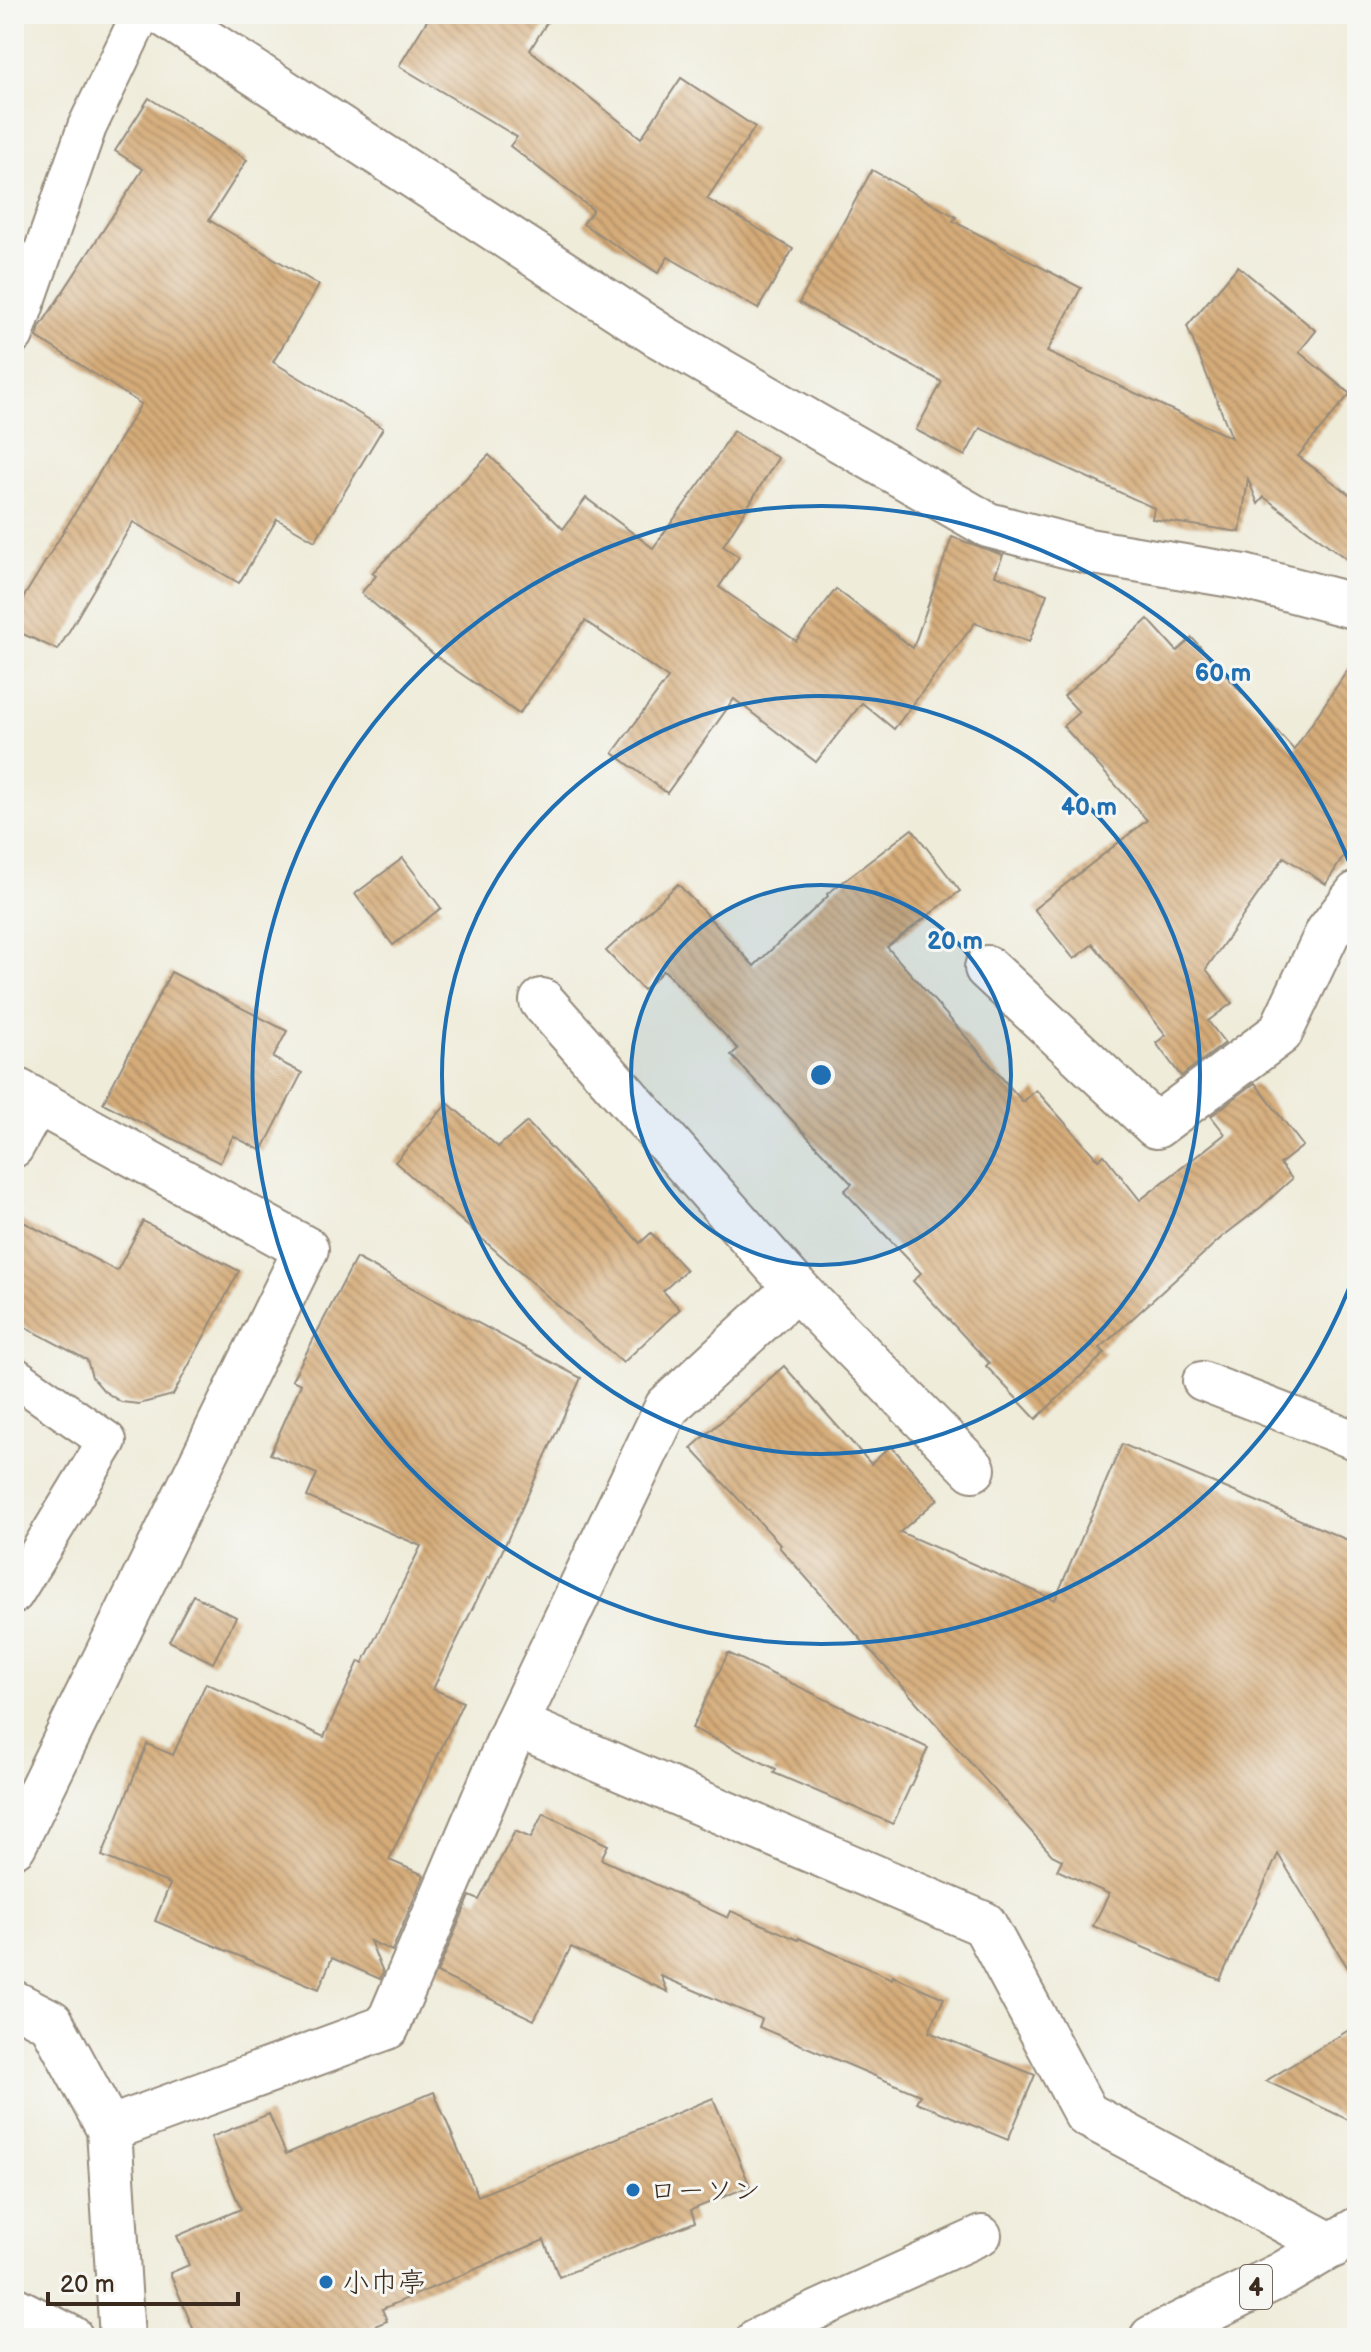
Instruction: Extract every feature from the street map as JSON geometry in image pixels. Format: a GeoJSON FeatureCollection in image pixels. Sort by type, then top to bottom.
{"type":"FeatureCollection","features":[{"type":"Feature","properties":{"kind":"main road"},"geometry":{"type":"LineString","coordinates":[[164,14],[660,336],[988,525],[1088,551],[1244,577],[1357,607]]}},
{"type":"Feature","properties":{"kind":"main road"},"geometry":{"type":"LineString","coordinates":[[987,968],[1156,1126],[1280,1033],[1328,932],[1357,894]]}},
{"type":"Feature","properties":{"kind":"main road"},"geometry":{"type":"LineString","coordinates":[[542,1001],[796,1288],[973,1469]]}},
{"type":"Feature","properties":{"kind":"main road"},"geometry":{"type":"LineString","coordinates":[[14,1845],[306,1249],[27,1096]]}},
{"type":"Feature","properties":{"kind":"main road"},"geometry":{"type":"LineString","coordinates":[[109,2129],[387,2027],[516,1724],[667,1407],[796,1288]]}},
{"type":"Feature","properties":{"kind":"main road"},"geometry":{"type":"LineString","coordinates":[[516,1724],[984,1924],[1086,2114],[1344,2238]]}},
{"type":"Feature","properties":{"kind":"main road"},"geometry":{"type":"LineString","coordinates":[[14,2003],[51,2022],[109,2129],[122,2338]]}},
{"type":"Feature","properties":{"kind":"main road","name":"4"},"geometry":{"type":"LineString","coordinates":[[1152,2338],[1283,2274],[1344,2238]]}},
{"type":"Feature","properties":{"kind":"main road"},"geometry":{"type":"LineString","coordinates":[[14,2309],[71,2338]]}},
{"type":"Feature","properties":{"kind":"lane"},"geometry":{"type":"LineString","coordinates":[[14,335],[87,127],[141,14]]}},
{"type":"Feature","properties":{"kind":"lane"},"geometry":{"type":"LineString","coordinates":[[14,1148],[27,1096]]}},
{"type":"Feature","properties":{"kind":"lane"},"geometry":{"type":"LineString","coordinates":[[14,1376],[107,1441],[14,1594]]}},
{"type":"Feature","properties":{"kind":"lane"},"geometry":{"type":"LineString","coordinates":[[1202,1381],[1357,1441]]}},
{"type":"Feature","properties":{"kind":"lane"},"geometry":{"type":"LineString","coordinates":[[756,2338],[982,2235]]}},
{"type":"Feature","properties":{"kind":"building"},"geometry":{"type":"Polygon","coordinates":[[[431,14],[552,14],[530,50],[641,138],[681,78],[755,127],[707,199],[793,249],[758,309],[668,257],[658,273],[583,224],[593,210],[510,146],[517,137],[399,66],[431,14]]]}},
{"type":"Feature","properties":{"kind":"building"},"geometry":{"type":"Polygon","coordinates":[[[149,98],[247,160],[209,220],[319,285],[273,362],[383,428],[315,541],[277,519],[239,583],[133,522],[58,650],[14,630],[14,613],[141,404],[37,337],[40,327],[143,169],[115,151],[149,98]]]}},
{"type":"Feature","properties":{"kind":"building"},"geometry":{"type":"Polygon","coordinates":[[[872,170],[956,217],[953,221],[1081,288],[1047,352],[1232,438],[1187,326],[1238,266],[1316,331],[1299,352],[1350,394],[1298,456],[1357,500],[1357,567],[1264,497],[1258,504],[1248,479],[1240,532],[1152,519],[1154,508],[980,428],[965,456],[916,430],[942,382],[799,303],[872,170]]]}},
{"type":"Feature","properties":{"kind":"building"},"geometry":{"type":"Polygon","coordinates":[[[733,431],[778,458],[723,546],[739,557],[719,587],[796,641],[836,589],[913,648],[952,537],[1003,555],[995,575],[1047,594],[1029,642],[975,623],[894,729],[862,703],[816,762],[734,699],[667,793],[613,753],[668,678],[585,621],[519,714],[437,657],[361,593],[376,576],[372,573],[489,455],[563,529],[586,498],[653,548],[733,431]]]}},
{"type":"Feature","properties":{"kind":"building"},"geometry":{"type":"Polygon","coordinates":[[[1148,619],[1177,651],[1192,638],[1294,750],[1357,656],[1357,835],[1326,884],[1284,857],[1206,969],[1232,1003],[1208,1021],[1225,1043],[1181,1076],[1156,1043],[1166,1035],[1093,944],[1074,959],[1034,909],[1147,820],[1063,726],[1079,712],[1064,696],[1148,619]]]}},
{"type":"Feature","properties":{"kind":"building"},"geometry":{"type":"Polygon","coordinates":[[[912,829],[960,891],[887,947],[1023,1102],[1036,1090],[1098,1160],[1104,1155],[1140,1200],[1225,1134],[1211,1116],[1255,1083],[1303,1146],[1280,1164],[1292,1179],[1222,1237],[1100,1348],[1105,1353],[1036,1419],[913,1281],[921,1273],[844,1191],[852,1184],[731,1055],[738,1049],[664,970],[643,990],[606,951],[678,884],[754,966],[827,894],[912,829]]]}},
{"type":"Feature","properties":{"kind":"building"},"geometry":{"type":"Polygon","coordinates":[[[403,858],[441,908],[393,945],[355,894],[403,858]]]}},
{"type":"Feature","properties":{"kind":"building"},"geometry":{"type":"Polygon","coordinates":[[[171,972],[287,1031],[273,1058],[302,1073],[262,1151],[233,1136],[220,1163],[103,1103],[171,972]]]}},
{"type":"Feature","properties":{"kind":"building"},"geometry":{"type":"Polygon","coordinates":[[[448,1103],[498,1147],[527,1122],[640,1243],[651,1233],[686,1270],[663,1291],[680,1309],[623,1363],[395,1162],[448,1103]]]}},
{"type":"Feature","properties":{"kind":"building"},"geometry":{"type":"Polygon","coordinates":[[[14,1217],[117,1271],[143,1221],[239,1271],[173,1395],[139,1404],[121,1402],[104,1391],[92,1377],[87,1360],[14,1321],[14,1217]]]}},
{"type":"Feature","properties":{"kind":"building"},"geometry":{"type":"Polygon","coordinates":[[[356,1258],[581,1378],[490,1578],[433,1689],[463,1702],[389,1860],[424,1875],[392,1951],[370,1941],[383,1972],[380,1979],[332,1958],[319,1989],[155,1921],[170,1884],[102,1856],[147,1744],[173,1755],[206,1683],[324,1737],[359,1661],[363,1663],[421,1546],[307,1497],[317,1474],[270,1454],[301,1384],[292,1380],[356,1258]]]}},
{"type":"Feature","properties":{"kind":"building"},"geometry":{"type":"Polygon","coordinates":[[[784,1366],[871,1464],[891,1446],[938,1499],[900,1532],[1055,1600],[1122,1444],[1357,1544],[1357,1983],[1278,1854],[1220,1980],[1093,1926],[1109,1894],[1057,1870],[1062,1860],[1052,1855],[779,1547],[781,1545],[691,1448],[784,1366]]]}},
{"type":"Feature","properties":{"kind":"building"},"geometry":{"type":"Polygon","coordinates":[[[193,1595],[236,1617],[213,1663],[169,1641],[193,1595]]]}},
{"type":"Feature","properties":{"kind":"building"},"geometry":{"type":"Polygon","coordinates":[[[728,1653],[928,1748],[893,1824],[774,1773],[776,1769],[692,1728],[728,1653]]]}},
{"type":"Feature","properties":{"kind":"building"},"geometry":{"type":"Polygon","coordinates":[[[543,1813],[608,1845],[601,1859],[728,1918],[731,1911],[944,1998],[929,2032],[1035,2075],[1008,2140],[916,2102],[920,2095],[759,2027],[762,2019],[661,1976],[668,1992],[571,1947],[534,2020],[437,1973],[470,1896],[479,1900],[515,1831],[531,1838],[543,1813]]]}},
{"type":"Feature","properties":{"kind":"building"},"geometry":{"type":"Polygon","coordinates":[[[1357,2025],[1357,2124],[1266,2081],[1357,2025]]]}},
{"type":"Feature","properties":{"kind":"building"},"geometry":{"type":"Polygon","coordinates":[[[434,2092],[478,2196],[713,2098],[750,2186],[691,2210],[695,2222],[559,2277],[544,2240],[382,2309],[387,2321],[346,2338],[197,2338],[170,2273],[189,2265],[177,2236],[241,2209],[211,2137],[269,2114],[286,2154],[434,2092]]]}},
{"type":"Feature","properties":{"kind":"place","name":"ローソン"},"geometry":{"type":"Point","coordinates":[633,2190]}},
{"type":"Feature","properties":{"kind":"place","name":"小巾亭"},"geometry":{"type":"Point","coordinates":[326,2282]}}]}
